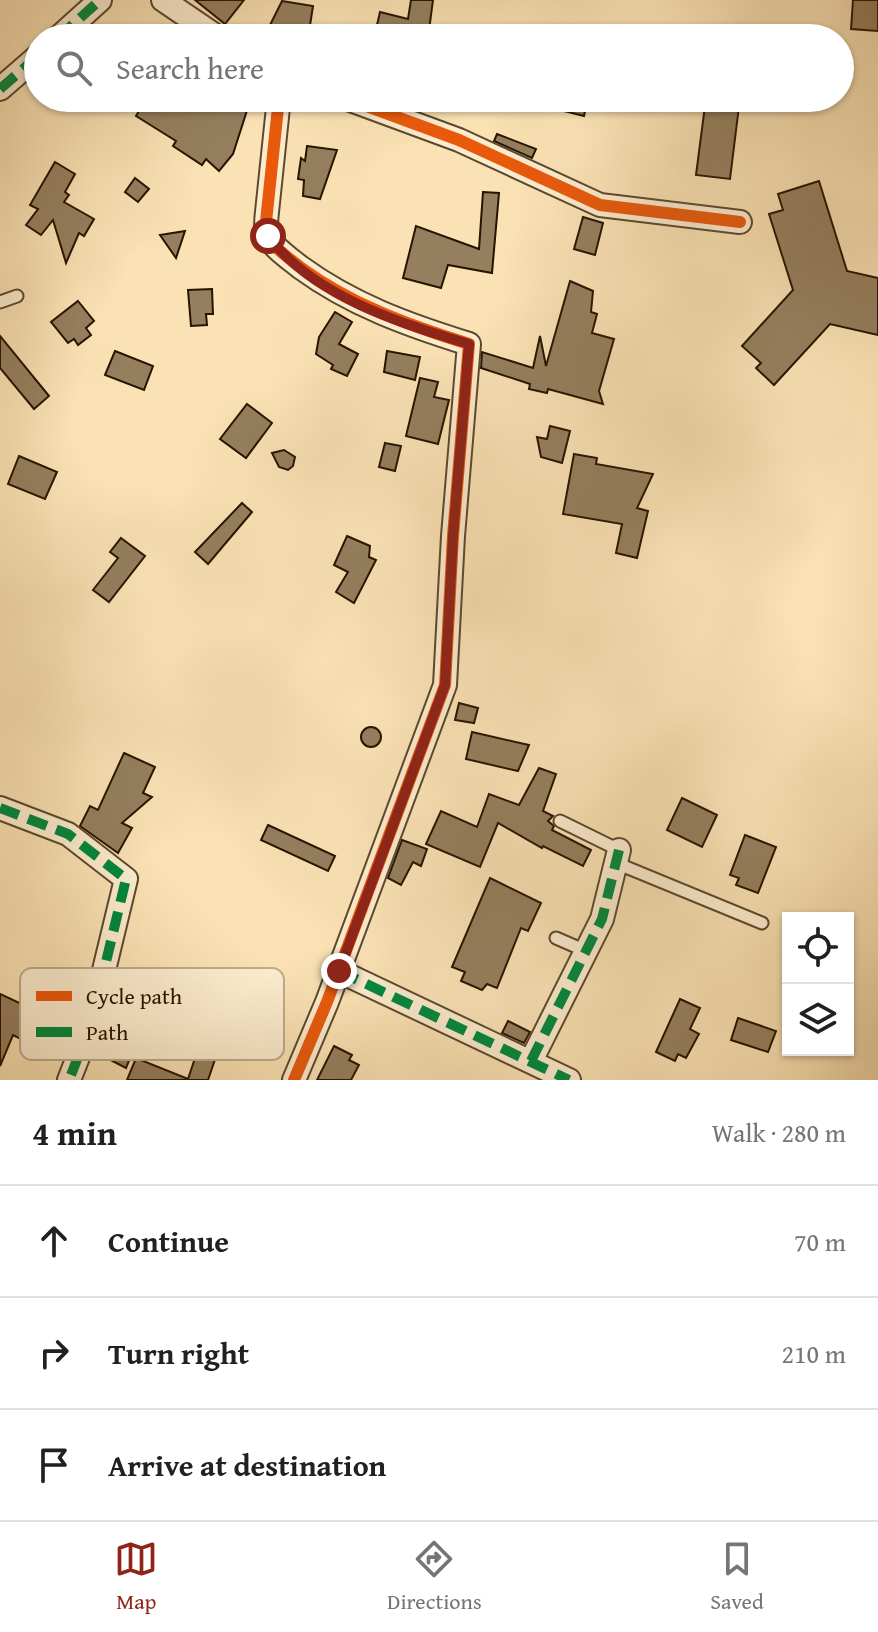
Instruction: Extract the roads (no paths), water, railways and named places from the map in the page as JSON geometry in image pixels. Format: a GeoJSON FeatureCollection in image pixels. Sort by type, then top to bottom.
{"type":"FeatureCollection","features":[{"type":"Feature","properties":{"kind":"street"},"geometry":{"type":"LineString","coordinates":[[73,24],[100,0]]}},
{"type":"Feature","properties":{"kind":"street"},"geometry":{"type":"LineString","coordinates":[[163,0],[198,24]]}},
{"type":"Feature","properties":{"kind":"street"},"geometry":{"type":"LineString","coordinates":[[0,89],[24,68]]}},
{"type":"Feature","properties":{"kind":"street"},"geometry":{"type":"LineString","coordinates":[[278,112],[267,212],[267,231],[272,241],[294,262],[350,300],[396,320],[469,344],[453,536],[445,685],[339,971],[294,1080]]}},
{"type":"Feature","properties":{"kind":"street"},"geometry":{"type":"LineString","coordinates":[[383,112],[459,140],[600,205],[740,222]]}},
{"type":"Feature","properties":{"kind":"street"},"geometry":{"type":"LineString","coordinates":[[0,808],[68,834],[126,879],[105,968]]}},
{"type":"Feature","properties":{"kind":"street"},"geometry":{"type":"LineString","coordinates":[[531,1061],[602,919],[617,856]]}},
{"type":"Feature","properties":{"kind":"street"},"geometry":{"type":"LineString","coordinates":[[339,971],[569,1080]]}},
{"type":"Feature","properties":{"kind":"street"},"geometry":{"type":"LineString","coordinates":[[69,1080],[77,1060]]}},
{"type":"Feature","properties":{"kind":"lane"},"geometry":{"type":"LineString","coordinates":[[0,302],[17,296]]}},
{"type":"Feature","properties":{"kind":"lane"},"geometry":{"type":"LineString","coordinates":[[560,821],[617,856],[762,923]]}},
{"type":"Feature","properties":{"kind":"lane"},"geometry":{"type":"LineString","coordinates":[[556,938],[586,951]]}}]}
